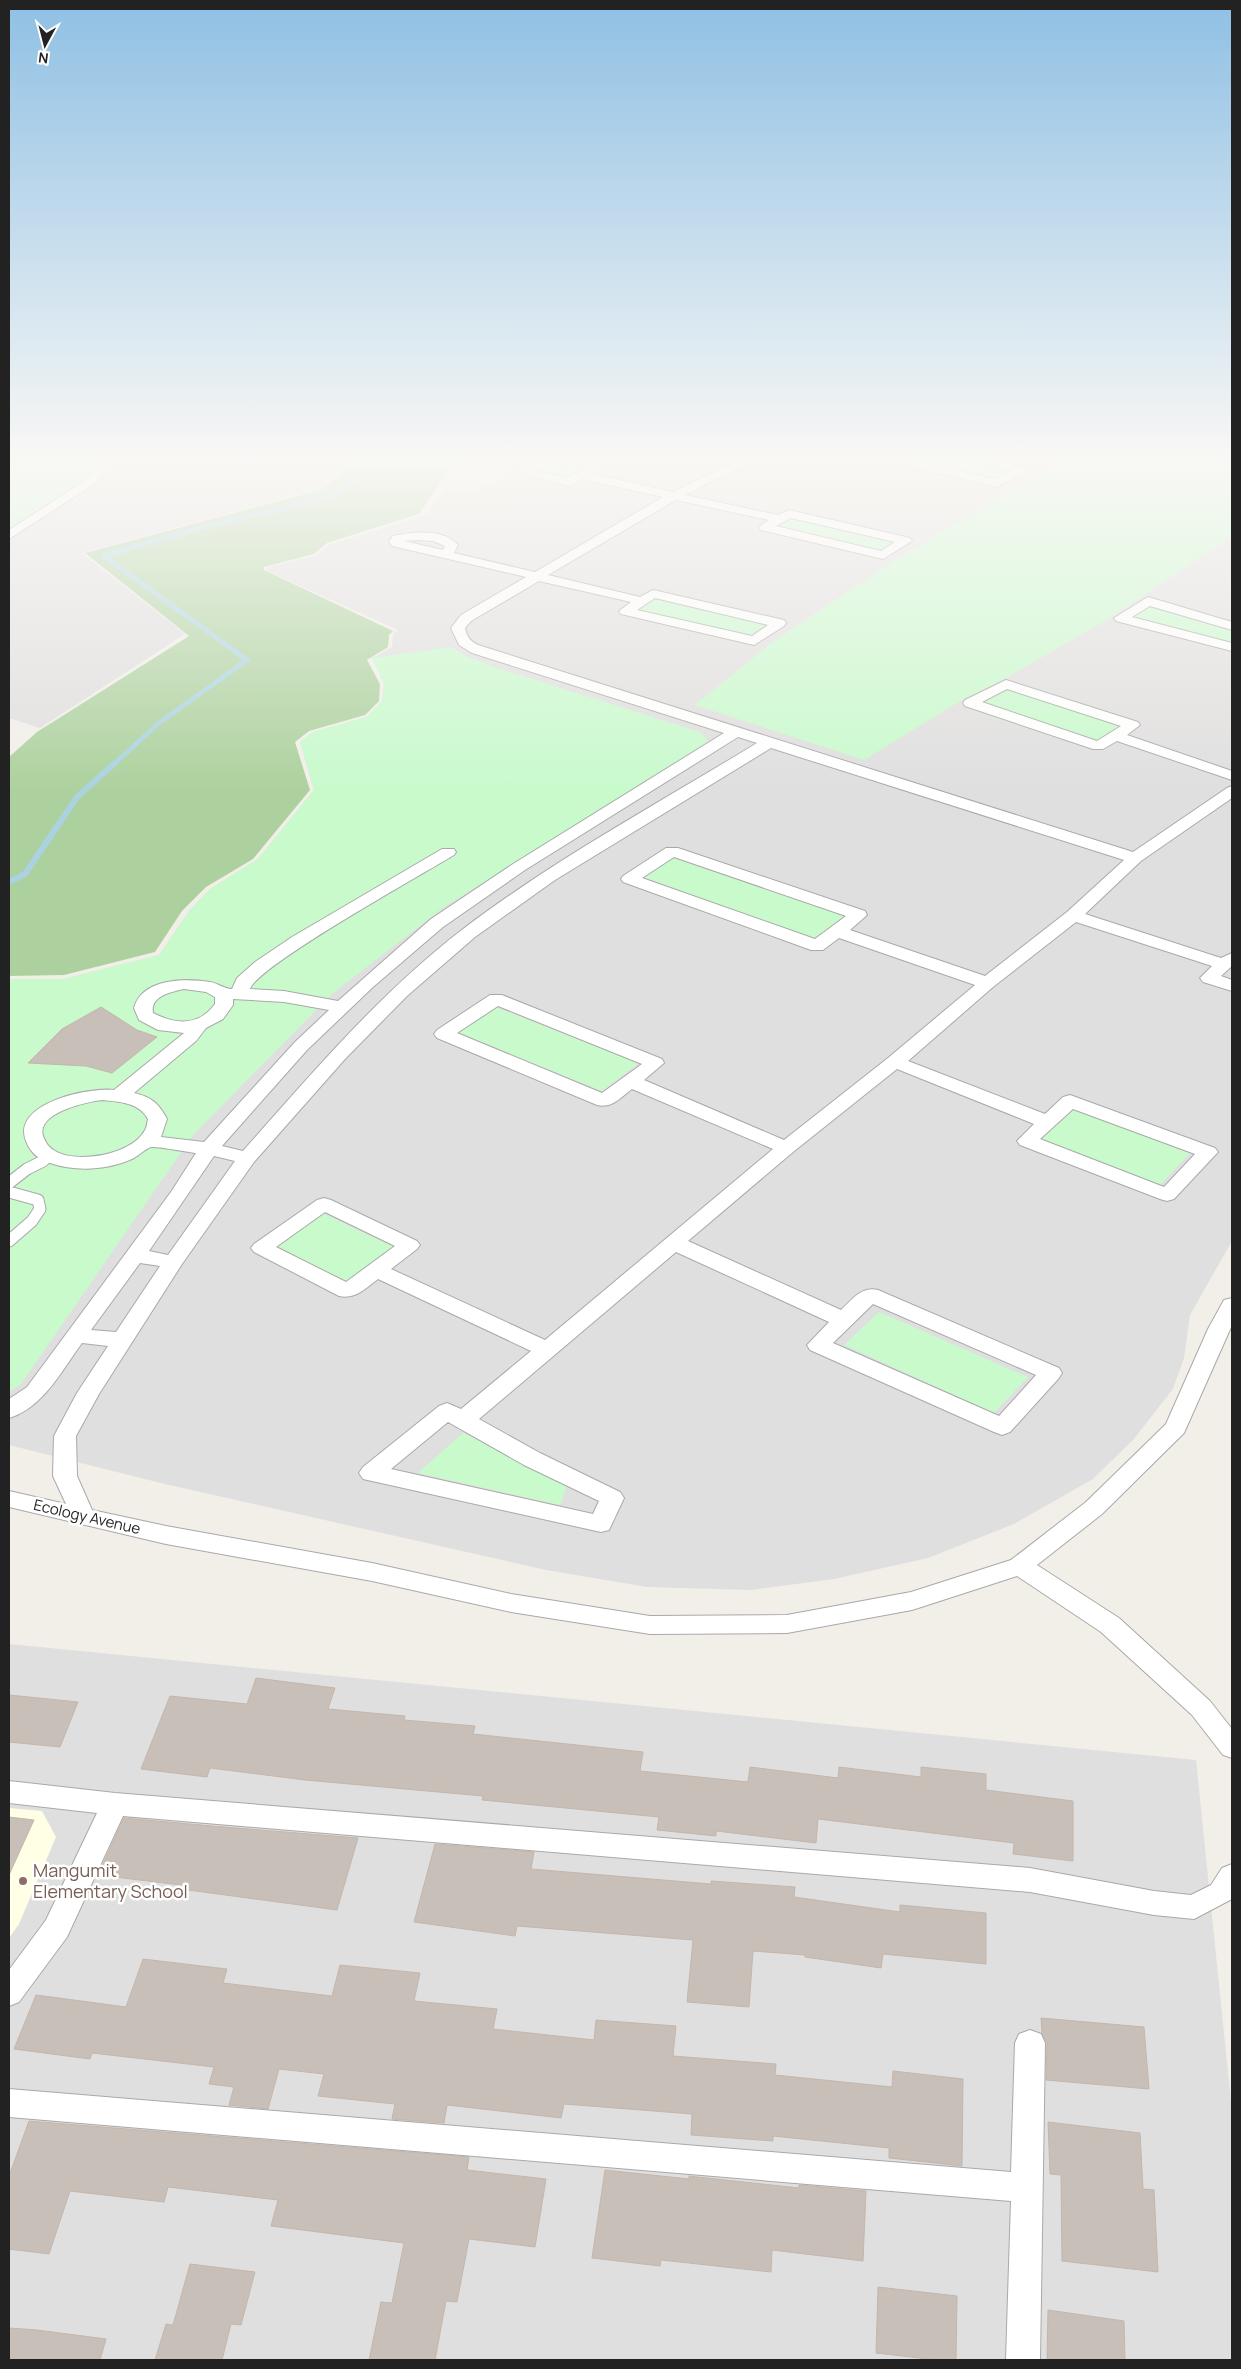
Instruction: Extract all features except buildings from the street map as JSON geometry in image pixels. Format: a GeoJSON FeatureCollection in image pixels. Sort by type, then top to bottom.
{"type":"FeatureCollection","features":[{"type":"Feature","properties":{"kind":"street"},"geometry":{"type":"LineString","coordinates":[[509,571],[642,601],[653,594],[779,623],[754,641],[626,611],[642,601]]}},
{"type":"Feature","properties":{"kind":"street"},"geometry":{"type":"LineString","coordinates":[[546,571],[466,618],[458,628],[465,645],[768,743],[1135,858]]}},
{"type":"Feature","properties":{"kind":"street"},"geometry":{"type":"LineString","coordinates":[[1232,626],[1148,601],[1121,618],[1232,648]]}},
{"type":"Feature","properties":{"kind":"street"},"geometry":{"type":"LineString","coordinates":[[1116,736],[1133,725],[1006,684],[970,703],[1098,746],[1116,736],[1232,776]]}},
{"type":"Feature","properties":{"kind":"street"},"geometry":{"type":"LineString","coordinates":[[9,1410],[35,1392],[179,1195],[209,1149],[301,1046],[341,1007],[437,923],[520,867],[736,732]]}},
{"type":"Feature","properties":{"kind":"street"},"geometry":{"type":"LineString","coordinates":[[83,1516],[65,1476],[66,1436],[88,1393],[173,1262],[247,1158],[338,1055],[402,992],[469,932],[549,877],[768,743]]}},
{"type":"Feature","properties":{"kind":"street"},"geometry":{"type":"LineString","coordinates":[[462,1420],[786,1148],[895,1062],[987,983],[1073,916],[1135,858],[1232,791]]}},
{"type":"Feature","properties":{"kind":"street"},"geometry":{"type":"LineString","coordinates":[[672,851],[858,915],[837,931],[817,946],[629,879],[672,851]]}},
{"type":"Feature","properties":{"kind":"street"},"geometry":{"type":"LineString","coordinates":[[341,1007],[301,998],[261,993],[230,994],[210,987],[184,984],[158,991],[144,1003],[142,1010],[151,1021],[173,1027],[199,1024],[221,1013],[225,1006],[225,998],[230,994],[243,982],[284,951],[344,912],[448,852]]}},
{"type":"Feature","properties":{"kind":"street"},"geometry":{"type":"LineString","coordinates":[[1073,916],[1228,960]]}},
{"type":"Feature","properties":{"kind":"street"},"geometry":{"type":"LineString","coordinates":[[837,931],[987,983]]}},
{"type":"Feature","properties":{"kind":"street"},"geometry":{"type":"LineString","coordinates":[[1228,960],[1209,978],[1232,986]]}},
{"type":"Feature","properties":{"kind":"street"},"geometry":{"type":"LineString","coordinates":[[496,999],[655,1063],[630,1081],[604,1100],[443,1034],[496,999]]}},
{"type":"Feature","properties":{"kind":"street"},"geometry":{"type":"LineString","coordinates":[[120,1095],[190,1037],[199,1024]]}},
{"type":"Feature","properties":{"kind":"street"},"geometry":{"type":"LineString","coordinates":[[895,1062],[1047,1122]]}},
{"type":"Feature","properties":{"kind":"street"},"geometry":{"type":"LineString","coordinates":[[630,1081],[786,1148]]}},
{"type":"Feature","properties":{"kind":"street"},"geometry":{"type":"LineString","coordinates":[[120,1095],[135,1098],[147,1104],[155,1112],[157,1126],[150,1140],[122,1157],[104,1162],[85,1164],[51,1157],[39,1150],[33,1139],[33,1129],[40,1118],[51,1109],[66,1101],[83,1096],[120,1095]]}},
{"type":"Feature","properties":{"kind":"street"},"geometry":{"type":"LineString","coordinates":[[1070,1101],[1208,1152],[1167,1195],[1027,1141],[1047,1122],[1070,1101]]}},
{"type":"Feature","properties":{"kind":"street"},"geometry":{"type":"LineString","coordinates":[[150,1140],[209,1149],[247,1158]]}},
{"type":"Feature","properties":{"kind":"street"},"geometry":{"type":"LineString","coordinates":[[324,1204],[410,1245],[376,1270],[347,1291],[261,1248],[324,1204]]}},
{"type":"Feature","properties":{"kind":"street"},"geometry":{"type":"LineString","coordinates":[[674,1243],[844,1320]]}},
{"type":"Feature","properties":{"kind":"street"},"geometry":{"type":"LineString","coordinates":[[134,1255],[173,1262]]}},
{"type":"Feature","properties":{"kind":"street"},"geometry":{"type":"LineString","coordinates":[[376,1270],[546,1349]]}},
{"type":"Feature","properties":{"kind":"street"},"geometry":{"type":"LineString","coordinates":[[870,1295],[1051,1373],[1002,1427],[818,1345],[844,1320],[870,1295]]}},
{"type":"Feature","properties":{"kind":"street"},"geometry":{"type":"LineString","coordinates":[[1232,1305],[1218,1329],[1176,1428],[1094,1508],[1020,1566],[1110,1625],[1201,1708],[1232,1748]]}},
{"type":"Feature","properties":{"kind":"street"},"geometry":{"type":"LineString","coordinates":[[77,1336],[122,1340]]}},
{"type":"Feature","properties":{"kind":"street"},"geometry":{"type":"LineString","coordinates":[[447,1412],[462,1420],[532,1459],[612,1498],[601,1524],[371,1473],[447,1412]]}},
{"type":"Feature","properties":{"kind":"street","name":"Ecology Avenue"},"geometry":{"type":"LineString","coordinates":[[9,1499],[166,1535],[372,1572],[511,1603],[650,1625],[787,1624],[912,1601],[1020,1566]]}},
{"type":"Feature","properties":{"kind":"street"},"geometry":{"type":"LineString","coordinates":[[9,1792],[115,1804],[1030,1880],[1154,1903],[1194,1906],[1221,1894],[1232,1876]]}},
{"type":"Feature","properties":{"kind":"street"},"geometry":{"type":"LineString","coordinates":[[9,1992],[56,1928],[115,1804]]}},
{"type":"Feature","properties":{"kind":"street"},"geometry":{"type":"LineString","coordinates":[[1022,2360],[1030,2043]]}},
{"type":"Feature","properties":{"kind":"street"},"geometry":{"type":"LineString","coordinates":[[9,2103],[1027,2188]]}},
{"type":"Feature","properties":{"kind":"lane"},"geometry":{"type":"LineString","coordinates":[[9,1183],[27,1169],[51,1157]]}},
{"type":"Feature","properties":{"kind":"lane"},"geometry":{"type":"LineString","coordinates":[[9,1192],[38,1200],[40,1209],[32,1221],[9,1241]]}},
{"type":"Feature","properties":{"kind":"shaded area"},"geometry":{"type":"Polygon","coordinates":[[[9,571],[104,571],[185,634],[40,728],[9,718],[9,571]]]}},
{"type":"Feature","properties":{"kind":"shaded area"},"geometry":{"type":"Polygon","coordinates":[[[267,571],[1232,571],[1232,1241],[1190,1315],[1184,1358],[1173,1389],[1133,1440],[1093,1479],[1014,1524],[928,1558],[834,1579],[751,1590],[647,1587],[546,1570],[165,1484],[9,1445],[9,979],[63,979],[159,955],[189,911],[210,889],[258,859],[314,790],[300,742],[313,732],[367,717],[382,701],[384,684],[372,658],[392,647],[393,635],[398,630],[267,571]]]}},
{"type":"Feature","properties":{"kind":"shaded area"},"geometry":{"type":"Polygon","coordinates":[[[9,1644],[1196,1760],[1232,2111],[1232,2360],[9,2360],[9,1644]]]}},
{"type":"Feature","properties":{"kind":"shaded area","name":"Mangumit Elementary School"},"geometry":{"type":"Polygon","coordinates":[[[9,1808],[42,1811],[56,1837],[19,1924],[9,1938],[9,1808]]]}},
{"type":"Feature","properties":{"kind":"green space"},"geometry":{"type":"Polygon","coordinates":[[[107,571],[265,571],[393,631],[389,635],[388,647],[367,660],[380,684],[379,701],[365,715],[309,731],[295,742],[310,790],[253,859],[206,887],[182,911],[155,952],[64,975],[9,976],[9,757],[37,732],[189,636],[107,571]]]}},
{"type":"Feature","properties":{"kind":"green space"},"geometry":{"type":"Polygon","coordinates":[[[880,571],[1181,571],[1113,616],[1002,680],[960,701],[864,760],[695,705],[770,644],[880,571]]]}},
{"type":"Feature","properties":{"kind":"green space"},"geometry":{"type":"Polygon","coordinates":[[[654,596],[775,624],[752,639],[632,611],[654,596]]]}},
{"type":"Feature","properties":{"kind":"green space"},"geometry":{"type":"Polygon","coordinates":[[[1149,603],[1232,627],[1232,646],[1128,618],[1149,603]]]}},
{"type":"Feature","properties":{"kind":"green space"},"geometry":{"type":"Polygon","coordinates":[[[451,647],[468,657],[497,668],[700,732],[709,742],[444,907],[332,994],[193,1135],[21,1384],[9,1392],[9,979],[63,979],[159,955],[189,911],[210,889],[258,859],[314,790],[300,742],[313,732],[367,717],[382,701],[384,684],[372,658],[451,647]]]}},
{"type":"Feature","properties":{"kind":"green space"},"geometry":{"type":"Polygon","coordinates":[[[1008,687],[1126,726],[1096,743],[976,703],[1008,687]]]}},
{"type":"Feature","properties":{"kind":"green space"},"geometry":{"type":"Polygon","coordinates":[[[673,855],[850,916],[816,941],[640,878],[673,855]]]}},
{"type":"Feature","properties":{"kind":"green space"},"geometry":{"type":"Polygon","coordinates":[[[495,1007],[639,1063],[602,1091],[457,1033],[495,1007]]]}},
{"type":"Feature","properties":{"kind":"green space"},"geometry":{"type":"Polygon","coordinates":[[[1072,1109],[1190,1153],[1160,1185],[1040,1138],[1072,1109]]]}},
{"type":"Feature","properties":{"kind":"green space"},"geometry":{"type":"Polygon","coordinates":[[[322,1213],[394,1247],[346,1283],[274,1248],[322,1213]]]}},
{"type":"Feature","properties":{"kind":"green space"},"geometry":{"type":"Polygon","coordinates":[[[879,1312],[1028,1377],[994,1413],[844,1345],[879,1312]]]}},
{"type":"Feature","properties":{"kind":"green space"},"geometry":{"type":"Polygon","coordinates":[[[463,1433],[567,1486],[560,1505],[418,1473],[463,1433]]]}},
{"type":"Feature","properties":{"kind":"waterway"},"geometry":{"type":"LineString","coordinates":[[114,764],[159,723],[247,660],[124,571]]}},
{"type":"Feature","properties":{"kind":"waterway"},"geometry":{"type":"LineString","coordinates":[[9,882],[25,874],[77,797],[115,763]]}},
{"type":"Feature","properties":{"kind":"place","name":"Mangumit Elementary School"},"geometry":{"type":"Point","coordinates":[23,1881]}}]}
